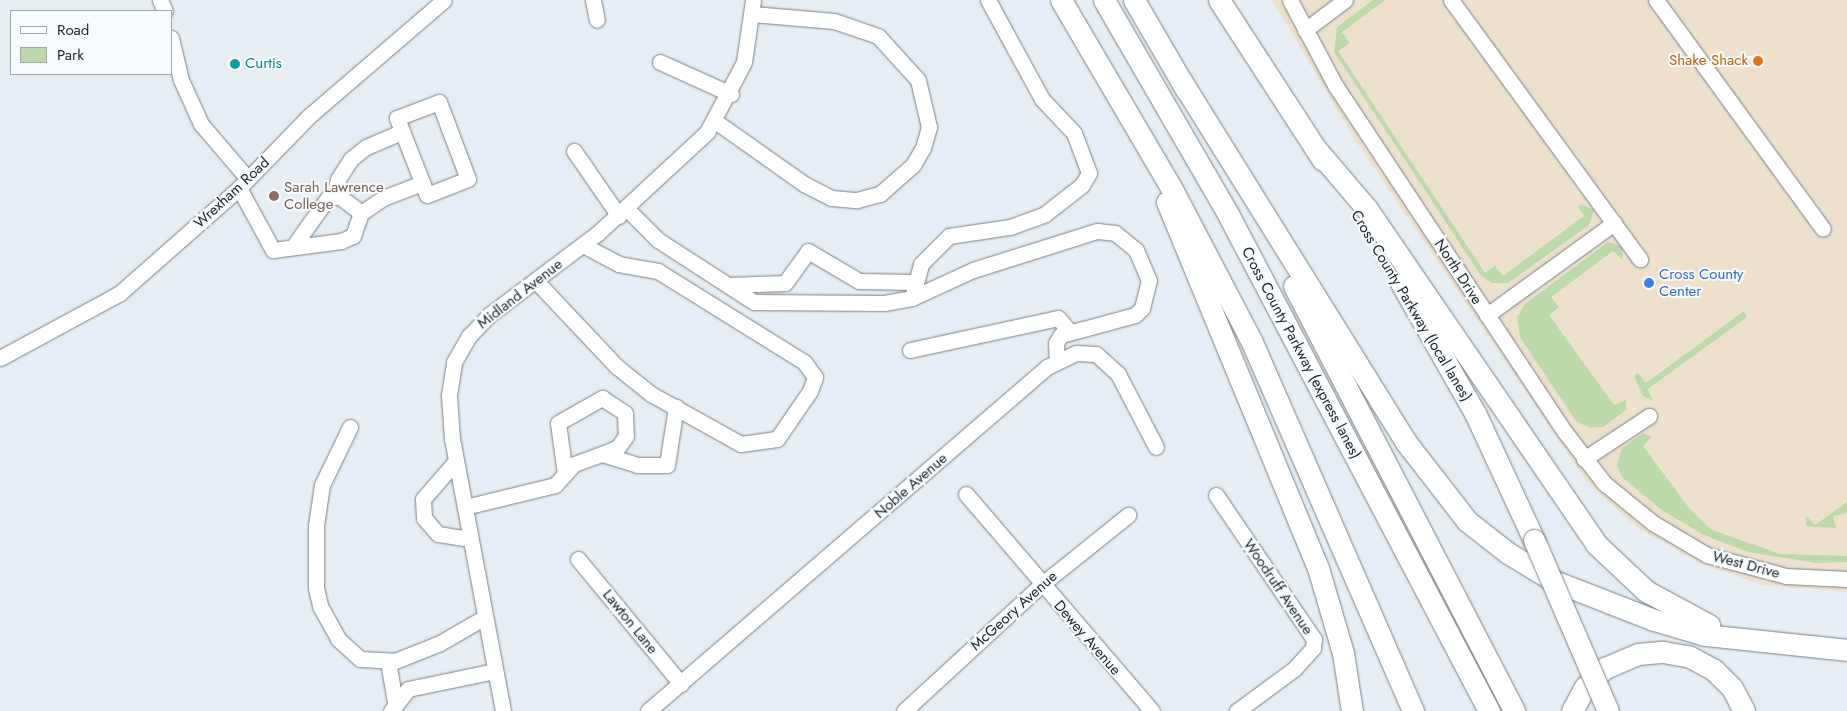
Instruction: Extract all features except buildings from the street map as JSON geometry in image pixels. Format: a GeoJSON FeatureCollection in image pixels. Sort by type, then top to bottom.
{"type":"FeatureCollection","features":[{"type":"Feature","properties":{"kind":"highway"},"geometry":{"type":"LineString","coordinates":[[1061,0],[1146,143],[1251,340],[1409,702]]}},
{"type":"Feature","properties":{"kind":"highway","name":"Cross County Parkway (express lanes)"},"geometry":{"type":"LineString","coordinates":[[1104,0],[1238,232],[1488,711]]}},
{"type":"Feature","properties":{"kind":"highway","name":"Cross County Parkway (express lanes)"},"geometry":{"type":"LineString","coordinates":[[1134,0],[1285,269],[1514,711]]}},
{"type":"Feature","properties":{"kind":"highway","name":"Cross County Parkway (local lanes)"},"geometry":{"type":"LineString","coordinates":[[1220,0],[1435,339],[1534,540],[1608,711]]}},
{"type":"Feature","properties":{"kind":"highway"},"geometry":{"type":"LineString","coordinates":[[1224,0],[1238,28]]}},
{"type":"Feature","properties":{"kind":"highway"},"geometry":{"type":"LineString","coordinates":[[1180,79],[1405,441],[1467,521],[1530,567],[1599,600],[1705,635],[1847,650]]}},
{"type":"Feature","properties":{"kind":"highway"},"geometry":{"type":"LineString","coordinates":[[1146,143],[1180,239],[1318,568],[1338,631],[1352,711]]}},
{"type":"Feature","properties":{"kind":"highway"},"geometry":{"type":"LineString","coordinates":[[1316,150],[1367,209],[1596,544],[1628,577],[1666,604],[1708,625],[1761,642]]}},
{"type":"Feature","properties":{"kind":"highway"},"geometry":{"type":"LineString","coordinates":[[1572,711],[1585,687],[1605,668],[1650,652],[1690,657],[1714,670],[1732,688],[1744,711]]}},
{"type":"Feature","properties":{"kind":"street","name":"Wrexham Road"},"geometry":{"type":"LineString","coordinates":[[0,358],[120,293],[244,184],[308,117],[444,0]]}},
{"type":"Feature","properties":{"kind":"street"},"geometry":{"type":"LineString","coordinates":[[593,0],[597,20]]}},
{"type":"Feature","properties":{"kind":"street"},"geometry":{"type":"LineString","coordinates":[[912,298],[914,282],[921,264],[949,236],[1010,227],[1045,214],[1082,185],[1089,173],[1074,133],[1042,99],[988,0]]}},
{"type":"Feature","properties":{"kind":"street","name":"North Drive"},"geometry":{"type":"LineString","coordinates":[[1290,0],[1335,85],[1486,315],[1584,459],[1653,523]]}},
{"type":"Feature","properties":{"kind":"street"},"geometry":{"type":"LineString","coordinates":[[1305,30],[1345,0]]}},
{"type":"Feature","properties":{"kind":"street"},"geometry":{"type":"LineString","coordinates":[[1451,0],[1640,259]]}},
{"type":"Feature","properties":{"kind":"street"},"geometry":{"type":"LineString","coordinates":[[1656,0],[1823,229]]}},
{"type":"Feature","properties":{"kind":"street"},"geometry":{"type":"LineString","coordinates":[[714,121],[804,184],[832,198],[857,200],[880,194],[913,165],[923,148],[928,127],[918,80],[878,36],[834,21],[753,7]]}},
{"type":"Feature","properties":{"kind":"street","name":"Midland Avenue"},"geometry":{"type":"LineString","coordinates":[[503,711],[456,461],[449,402],[454,362],[476,327],[583,246],[623,212],[714,121],[731,94],[744,62],[753,7]]}},
{"type":"Feature","properties":{"kind":"street"},"geometry":{"type":"LineString","coordinates":[[172,42],[181,80],[201,124],[244,184],[272,250],[295,244],[341,241],[353,236],[361,213],[383,198],[422,183]]}},
{"type":"Feature","properties":{"kind":"street"},"geometry":{"type":"LineString","coordinates":[[660,62],[731,94]]}},
{"type":"Feature","properties":{"kind":"street"},"geometry":{"type":"LineString","coordinates":[[439,102],[468,179],[426,195],[422,183],[397,118],[439,102]]}},
{"type":"Feature","properties":{"kind":"street"},"geometry":{"type":"LineString","coordinates":[[295,244],[319,207],[334,197],[338,179],[351,159],[366,147],[402,132]]}},
{"type":"Feature","properties":{"kind":"street"},"geometry":{"type":"LineString","coordinates":[[574,151],[623,212],[658,240],[754,302],[884,303],[912,298],[973,270],[1097,232],[1115,233],[1136,250],[1149,280],[1142,308],[1135,315],[1070,332],[1058,338],[1057,362]]}},
{"type":"Feature","properties":{"kind":"street"},"geometry":{"type":"LineString","coordinates":[[334,197],[356,205],[361,213]]}},
{"type":"Feature","properties":{"kind":"street"},"geometry":{"type":"LineString","coordinates":[[1486,315],[1614,223]]}},
{"type":"Feature","properties":{"kind":"street"},"geometry":{"type":"LineString","coordinates":[[536,281],[616,366],[676,407],[741,444],[777,439],[803,405],[815,377],[804,362],[658,271],[619,264],[583,246]]}},
{"type":"Feature","properties":{"kind":"street"},"geometry":{"type":"LineString","coordinates":[[726,285],[785,283],[808,251],[859,281],[914,282]]}},
{"type":"Feature","properties":{"kind":"street"},"geometry":{"type":"LineString","coordinates":[[910,350],[1058,318],[1065,322],[1070,332]]}},
{"type":"Feature","properties":{"kind":"street","name":"Noble Avenue"},"geometry":{"type":"LineString","coordinates":[[648,711],[1032,378],[1057,362],[1076,353],[1096,354],[1118,374],[1156,447]]}},
{"type":"Feature","properties":{"kind":"street"},"geometry":{"type":"LineString","coordinates":[[465,507],[555,485],[565,474],[574,464],[618,447],[626,436],[625,413],[602,398],[558,423],[565,474]]}},
{"type":"Feature","properties":{"kind":"street"},"geometry":{"type":"LineString","coordinates":[[602,454],[637,465],[667,465],[676,407]]}},
{"type":"Feature","properties":{"kind":"street"},"geometry":{"type":"LineString","coordinates":[[1584,459],[1649,416]]}},
{"type":"Feature","properties":{"kind":"street"},"geometry":{"type":"LineString","coordinates":[[350,427],[322,485],[316,525],[316,588],[320,606],[338,639],[360,659],[388,662],[434,646],[485,617]]}},
{"type":"Feature","properties":{"kind":"street"},"geometry":{"type":"LineString","coordinates":[[456,461],[423,499],[424,518],[438,534],[471,539]]}},
{"type":"Feature","properties":{"kind":"street","name":"Dewey Avenue"},"geometry":{"type":"LineString","coordinates":[[966,494],[1022,555],[1041,585],[1152,711]]}},
{"type":"Feature","properties":{"kind":"street","name":"Woodruff Avenue"},"geometry":{"type":"LineString","coordinates":[[1216,495],[1314,639],[1313,648],[1294,668],[1237,711]]}},
{"type":"Feature","properties":{"kind":"street","name":"McGeory Avenue"},"geometry":{"type":"LineString","coordinates":[[904,711],[1041,585],[1128,516]]}},
{"type":"Feature","properties":{"kind":"street","name":"West Drive"},"geometry":{"type":"LineString","coordinates":[[1653,523],[1707,555],[1744,567],[1786,576],[1847,579]]}},
{"type":"Feature","properties":{"kind":"street","name":"Lawton Lane"},"geometry":{"type":"LineString","coordinates":[[578,559],[681,684]]}},
{"type":"Feature","properties":{"kind":"street"},"geometry":{"type":"LineString","coordinates":[[388,662],[393,706]]}},
{"type":"Feature","properties":{"kind":"street"},"geometry":{"type":"LineString","coordinates":[[393,706],[416,687],[495,671]]}},
{"type":"Feature","properties":{"kind":"shaded area","name":"Cross County Center"},"geometry":{"type":"Polygon","coordinates":[[[1272,0],[1847,0],[1847,592],[1762,585],[1699,563],[1635,526],[1587,482],[1355,140],[1272,0]]]}},
{"type":"Feature","properties":{"kind":"green space"},"geometry":{"type":"Polygon","coordinates":[[[1373,0],[1385,0],[1342,32],[1350,43],[1338,51],[1485,273],[1495,266],[1503,276],[1584,216],[1578,207],[1581,204],[1594,210],[1589,225],[1508,283],[1491,283],[1480,274],[1334,52],[1337,27],[1373,0]]]}},
{"type":"Feature","properties":{"kind":"green space"},"geometry":{"type":"Polygon","coordinates":[[[1608,242],[1622,246],[1623,260],[1613,251],[1551,297],[1559,307],[1549,315],[1614,405],[1626,400],[1626,410],[1603,427],[1590,428],[1576,421],[1520,337],[1517,317],[1525,304],[1608,242]]]}},
{"type":"Feature","properties":{"kind":"green space"},"geometry":{"type":"Polygon","coordinates":[[[1744,311],[1747,317],[1648,389],[1653,401],[1643,396],[1634,376],[1638,373],[1646,383],[1744,311]]]}},
{"type":"Feature","properties":{"kind":"green space"},"geometry":{"type":"Polygon","coordinates":[[[1643,433],[1652,437],[1643,446],[1690,509],[1712,530],[1780,554],[1847,556],[1847,562],[1816,563],[1748,552],[1704,535],[1663,511],[1622,477],[1617,465],[1622,448],[1643,433]]]}},
{"type":"Feature","properties":{"kind":"green space"},"geometry":{"type":"Polygon","coordinates":[[[1847,502],[1847,513],[1833,516],[1836,528],[1806,526],[1806,516],[1815,525],[1847,502]]]}},
{"type":"Feature","properties":{"kind":"place","name":"Shake Shack"},"geometry":{"type":"Point","coordinates":[1758,61]}},
{"type":"Feature","properties":{"kind":"place","name":"Curtis"},"geometry":{"type":"Point","coordinates":[235,64]}},
{"type":"Feature","properties":{"kind":"place","name":"Sarah Lawrence College"},"geometry":{"type":"Point","coordinates":[274,196]}},
{"type":"Feature","properties":{"kind":"place","name":"Cross County Center"},"geometry":{"type":"Point","coordinates":[1649,283]}}]}
